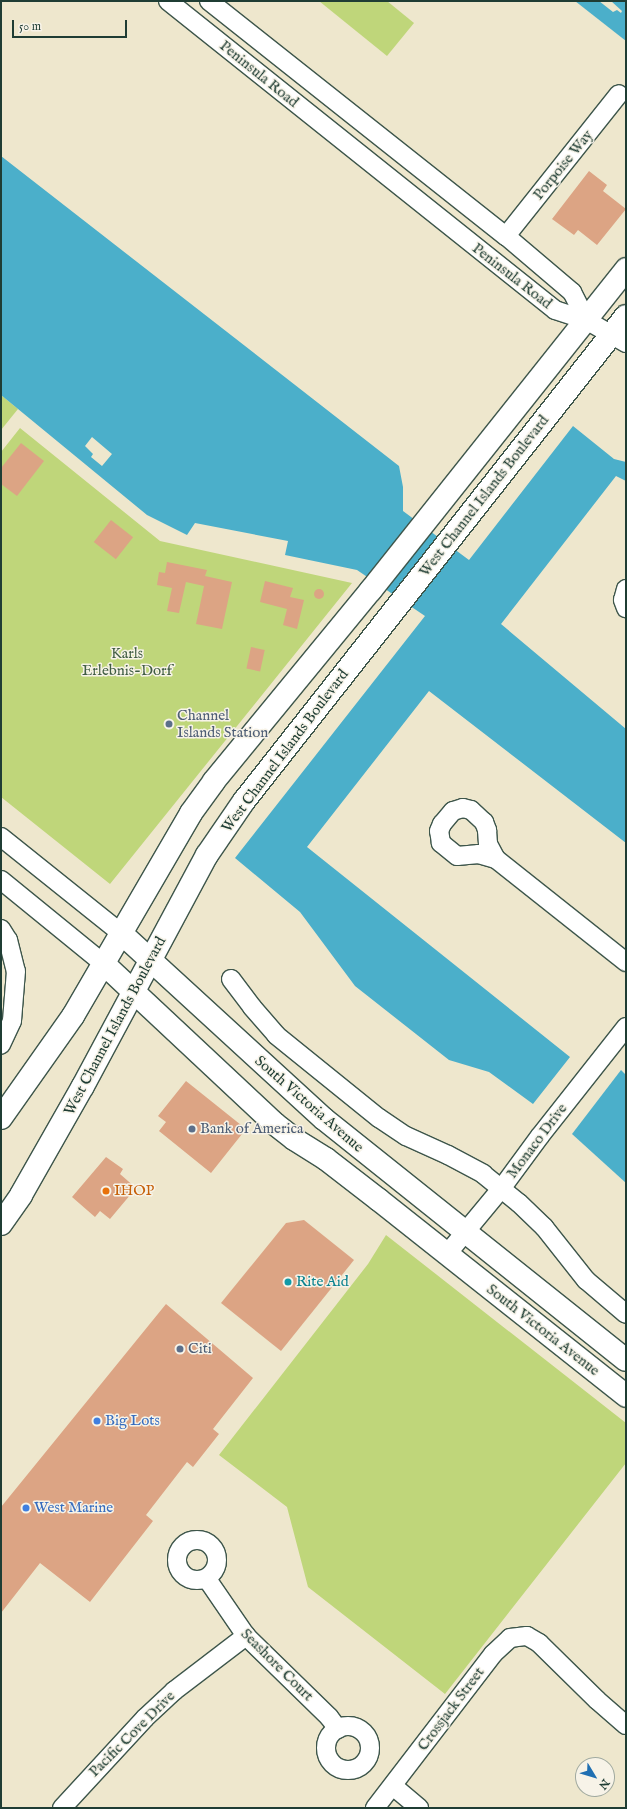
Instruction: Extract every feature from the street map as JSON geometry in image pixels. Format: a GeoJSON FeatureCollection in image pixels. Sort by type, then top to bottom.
{"type":"FeatureCollection","features":[{"type":"Feature","properties":{"kind":"main road","name":"West Channel Islands Boulevard"},"geometry":{"type":"LineString","coordinates":[[1,1118],[73,1016],[191,813],[209,788],[371,590],[424,521],[626,269]]}},
{"type":"Feature","properties":{"kind":"main road","name":"West Channel Islands Boulevard"},"geometry":{"type":"LineString","coordinates":[[1,1224],[21,1195],[55,1136],[207,855],[244,801],[448,541],[619,339],[626,316]]}},
{"type":"Feature","properties":{"kind":"main road","name":"South Victoria Avenue"},"geometry":{"type":"LineString","coordinates":[[121,933],[303,1101],[626,1360]]}},
{"type":"Feature","properties":{"kind":"main road","name":"South Victoria Avenue"},"geometry":{"type":"LineString","coordinates":[[104,964],[275,1124],[294,1139],[326,1159],[626,1396]]}},
{"type":"Feature","properties":{"kind":"street","name":"Peninsula Road"},"geometry":{"type":"LineString","coordinates":[[168,1],[403,190],[556,310],[586,320]]}},
{"type":"Feature","properties":{"kind":"street","name":"Peninsula Road"},"geometry":{"type":"LineString","coordinates":[[209,1],[420,170],[506,236],[572,292],[586,320]]}},
{"type":"Feature","properties":{"kind":"street"},"geometry":{"type":"LineString","coordinates":[[270,83],[286,63]]}},
{"type":"Feature","properties":{"kind":"street","name":"Porpoise Way"},"geometry":{"type":"LineString","coordinates":[[506,236],[619,94]]}},
{"type":"Feature","properties":{"kind":"street"},"geometry":{"type":"LineString","coordinates":[[403,190],[420,170]]}},
{"type":"Feature","properties":{"kind":"street"},"geometry":{"type":"LineString","coordinates":[[586,320],[619,339]]}},
{"type":"Feature","properties":{"kind":"street"},"geometry":{"type":"LineString","coordinates":[[626,589],[623,598],[626,608]]}},
{"type":"Feature","properties":{"kind":"street","name":"South Victoria Avenue"},"geometry":{"type":"LineString","coordinates":[[1,837],[121,933]]}},
{"type":"Feature","properties":{"kind":"street"},"geometry":{"type":"LineString","coordinates":[[496,859],[626,962]]}},
{"type":"Feature","properties":{"kind":"street","name":"South Victoria Avenue"},"geometry":{"type":"LineString","coordinates":[[1,880],[104,964]]}},
{"type":"Feature","properties":{"kind":"street"},"geometry":{"type":"LineString","coordinates":[[1,1045],[12,1021],[16,971],[4,934]]}},
{"type":"Feature","properties":{"kind":"street"},"geometry":{"type":"LineString","coordinates":[[231,978],[259,1016],[276,1035],[379,1118],[406,1136],[448,1154],[483,1174],[544,1227],[586,1280],[626,1314]]}},
{"type":"Feature","properties":{"kind":"street","name":"Monaco Drive"},"geometry":{"type":"LineString","coordinates":[[448,1254],[501,1189],[540,1136],[626,1027]]}},
{"type":"Feature","properties":{"kind":"street","name":"Seashore Court"},"geometry":{"type":"LineString","coordinates":[[207,1579],[246,1636],[329,1717],[338,1729]]}},
{"type":"Feature","properties":{"kind":"street","name":"Pacific Cove Drive"},"geometry":{"type":"LineString","coordinates":[[62,1808],[145,1718],[174,1692],[246,1636]]}},
{"type":"Feature","properties":{"kind":"street","name":"Crossjack Street"},"geometry":{"type":"LineString","coordinates":[[375,1808],[502,1644],[510,1638],[527,1636],[539,1643],[597,1700],[626,1725]]}},
{"type":"Feature","properties":{"kind":"street"},"geometry":{"type":"LineString","coordinates":[[393,1786],[420,1808]]}},
{"type":"Feature","properties":{"kind":"green space"},"geometry":{"type":"Polygon","coordinates":[[[319,1],[387,1],[414,23],[387,56],[319,1]]]}},
{"type":"Feature","properties":{"kind":"green space"},"geometry":{"type":"Polygon","coordinates":[[[1,395],[18,409],[1,430],[1,395]]]}},
{"type":"Feature","properties":{"kind":"green space","name":"Karls Erlebnis-Dorf"},"geometry":{"type":"Polygon","coordinates":[[[20,428],[160,541],[352,583],[110,884],[1,797],[1,452],[20,428]]]}},
{"type":"Feature","properties":{"kind":"green space"},"geometry":{"type":"Polygon","coordinates":[[[386,1235],[626,1423],[626,1463],[445,1694],[308,1587],[287,1507],[219,1455],[368,1264],[386,1235]]]}},
{"type":"Feature","properties":{"kind":"water"},"geometry":{"type":"Polygon","coordinates":[[[575,1],[626,1],[626,41],[575,1]]]}},
{"type":"Feature","properties":{"kind":"water"},"geometry":{"type":"Polygon","coordinates":[[[1,156],[399,466],[403,487],[403,511],[469,560],[573,426],[614,459],[626,462],[626,481],[616,476],[501,624],[626,729],[626,843],[429,691],[307,847],[570,1057],[533,1104],[489,1072],[449,1060],[355,986],[300,912],[235,858],[425,616],[357,570],[285,555],[288,541],[195,523],[187,535],[147,515],[1,395],[1,156]]]}},
{"type":"Feature","properties":{"kind":"water"},"geometry":{"type":"Polygon","coordinates":[[[621,1070],[626,1075],[626,1183],[572,1134],[621,1070]]]}},
{"type":"Feature","properties":{"kind":"pier"},"geometry":{"type":"Polygon","coordinates":[[[599,1],[611,1],[622,11],[621,13],[617,10],[613,12],[599,1]]]}},
{"type":"Feature","properties":{"kind":"pier"},"geometry":{"type":"Polygon","coordinates":[[[92,437],[112,454],[102,466],[91,457],[93,454],[85,446],[92,437]]]}},
{"type":"Feature","properties":{"kind":"building"},"geometry":{"type":"Polygon","coordinates":[[[589,171],[607,185],[603,191],[626,209],[597,245],[578,230],[574,235],[552,219],[589,171]]]}},
{"type":"Feature","properties":{"kind":"building"},"geometry":{"type":"Polygon","coordinates":[[[21,443],[44,461],[17,496],[1,484],[1,468],[21,443]]]}},
{"type":"Feature","properties":{"kind":"building"},"geometry":{"type":"Polygon","coordinates":[[[111,520],[133,537],[116,559],[94,542],[111,520]]]}},
{"type":"Feature","properties":{"kind":"building"},"geometry":{"type":"Polygon","coordinates":[[[167,562],[207,570],[205,576],[232,582],[222,629],[196,624],[204,586],[186,582],[179,613],[167,611],[172,588],[157,585],[159,572],[165,573],[167,562]]]}},
{"type":"Feature","properties":{"kind":"building"},"geometry":{"type":"Polygon","coordinates":[[[265,581],[293,588],[290,597],[304,600],[297,629],[283,625],[287,609],[260,602],[265,581]]]}},
{"type":"Feature","properties":{"kind":"building"},"geometry":{"type":"Polygon","coordinates":[[[317,589],[321,589],[323,590],[323,598],[317,599],[314,596],[314,592],[317,589]]]}},
{"type":"Feature","properties":{"kind":"building"},"geometry":{"type":"Polygon","coordinates":[[[251,647],[265,650],[260,671],[246,669],[251,647]]]}},
{"type":"Feature","properties":{"kind":"building"},"geometry":{"type":"Polygon","coordinates":[[[186,1081],[246,1129],[211,1173],[159,1131],[166,1122],[158,1116],[186,1081]]]}},
{"type":"Feature","properties":{"kind":"building"},"geometry":{"type":"Polygon","coordinates":[[[106,1157],[123,1169],[120,1174],[136,1188],[110,1219],[100,1211],[95,1217],[72,1197],[106,1157]]]}},
{"type":"Feature","properties":{"kind":"building","name":"Rite Aid"},"geometry":{"type":"Polygon","coordinates":[[[304,1220],[354,1260],[281,1351],[221,1303],[286,1223],[304,1220]]]}},
{"type":"Feature","properties":{"kind":"building"},"geometry":{"type":"Polygon","coordinates":[[[166,1304],[253,1378],[213,1429],[219,1434],[193,1467],[187,1462],[146,1515],[153,1521],[90,1602],[40,1563],[1,1613],[1,1507],[166,1304]]]}},
{"type":"Feature","properties":{"kind":"place","name":"Channel Islands Station"},"geometry":{"type":"Point","coordinates":[169,724]}},
{"type":"Feature","properties":{"kind":"place","name":"Bank of America"},"geometry":{"type":"Point","coordinates":[192,1129]}},
{"type":"Feature","properties":{"kind":"place","name":"IHOP"},"geometry":{"type":"Point","coordinates":[106,1191]}},
{"type":"Feature","properties":{"kind":"place","name":"Rite Aid"},"geometry":{"type":"Point","coordinates":[288,1282]}},
{"type":"Feature","properties":{"kind":"place","name":"Citi"},"geometry":{"type":"Point","coordinates":[180,1349]}},
{"type":"Feature","properties":{"kind":"place","name":"Big Lots"},"geometry":{"type":"Point","coordinates":[97,1421]}},
{"type":"Feature","properties":{"kind":"place","name":"West Marine"},"geometry":{"type":"Point","coordinates":[26,1508]}}]}
